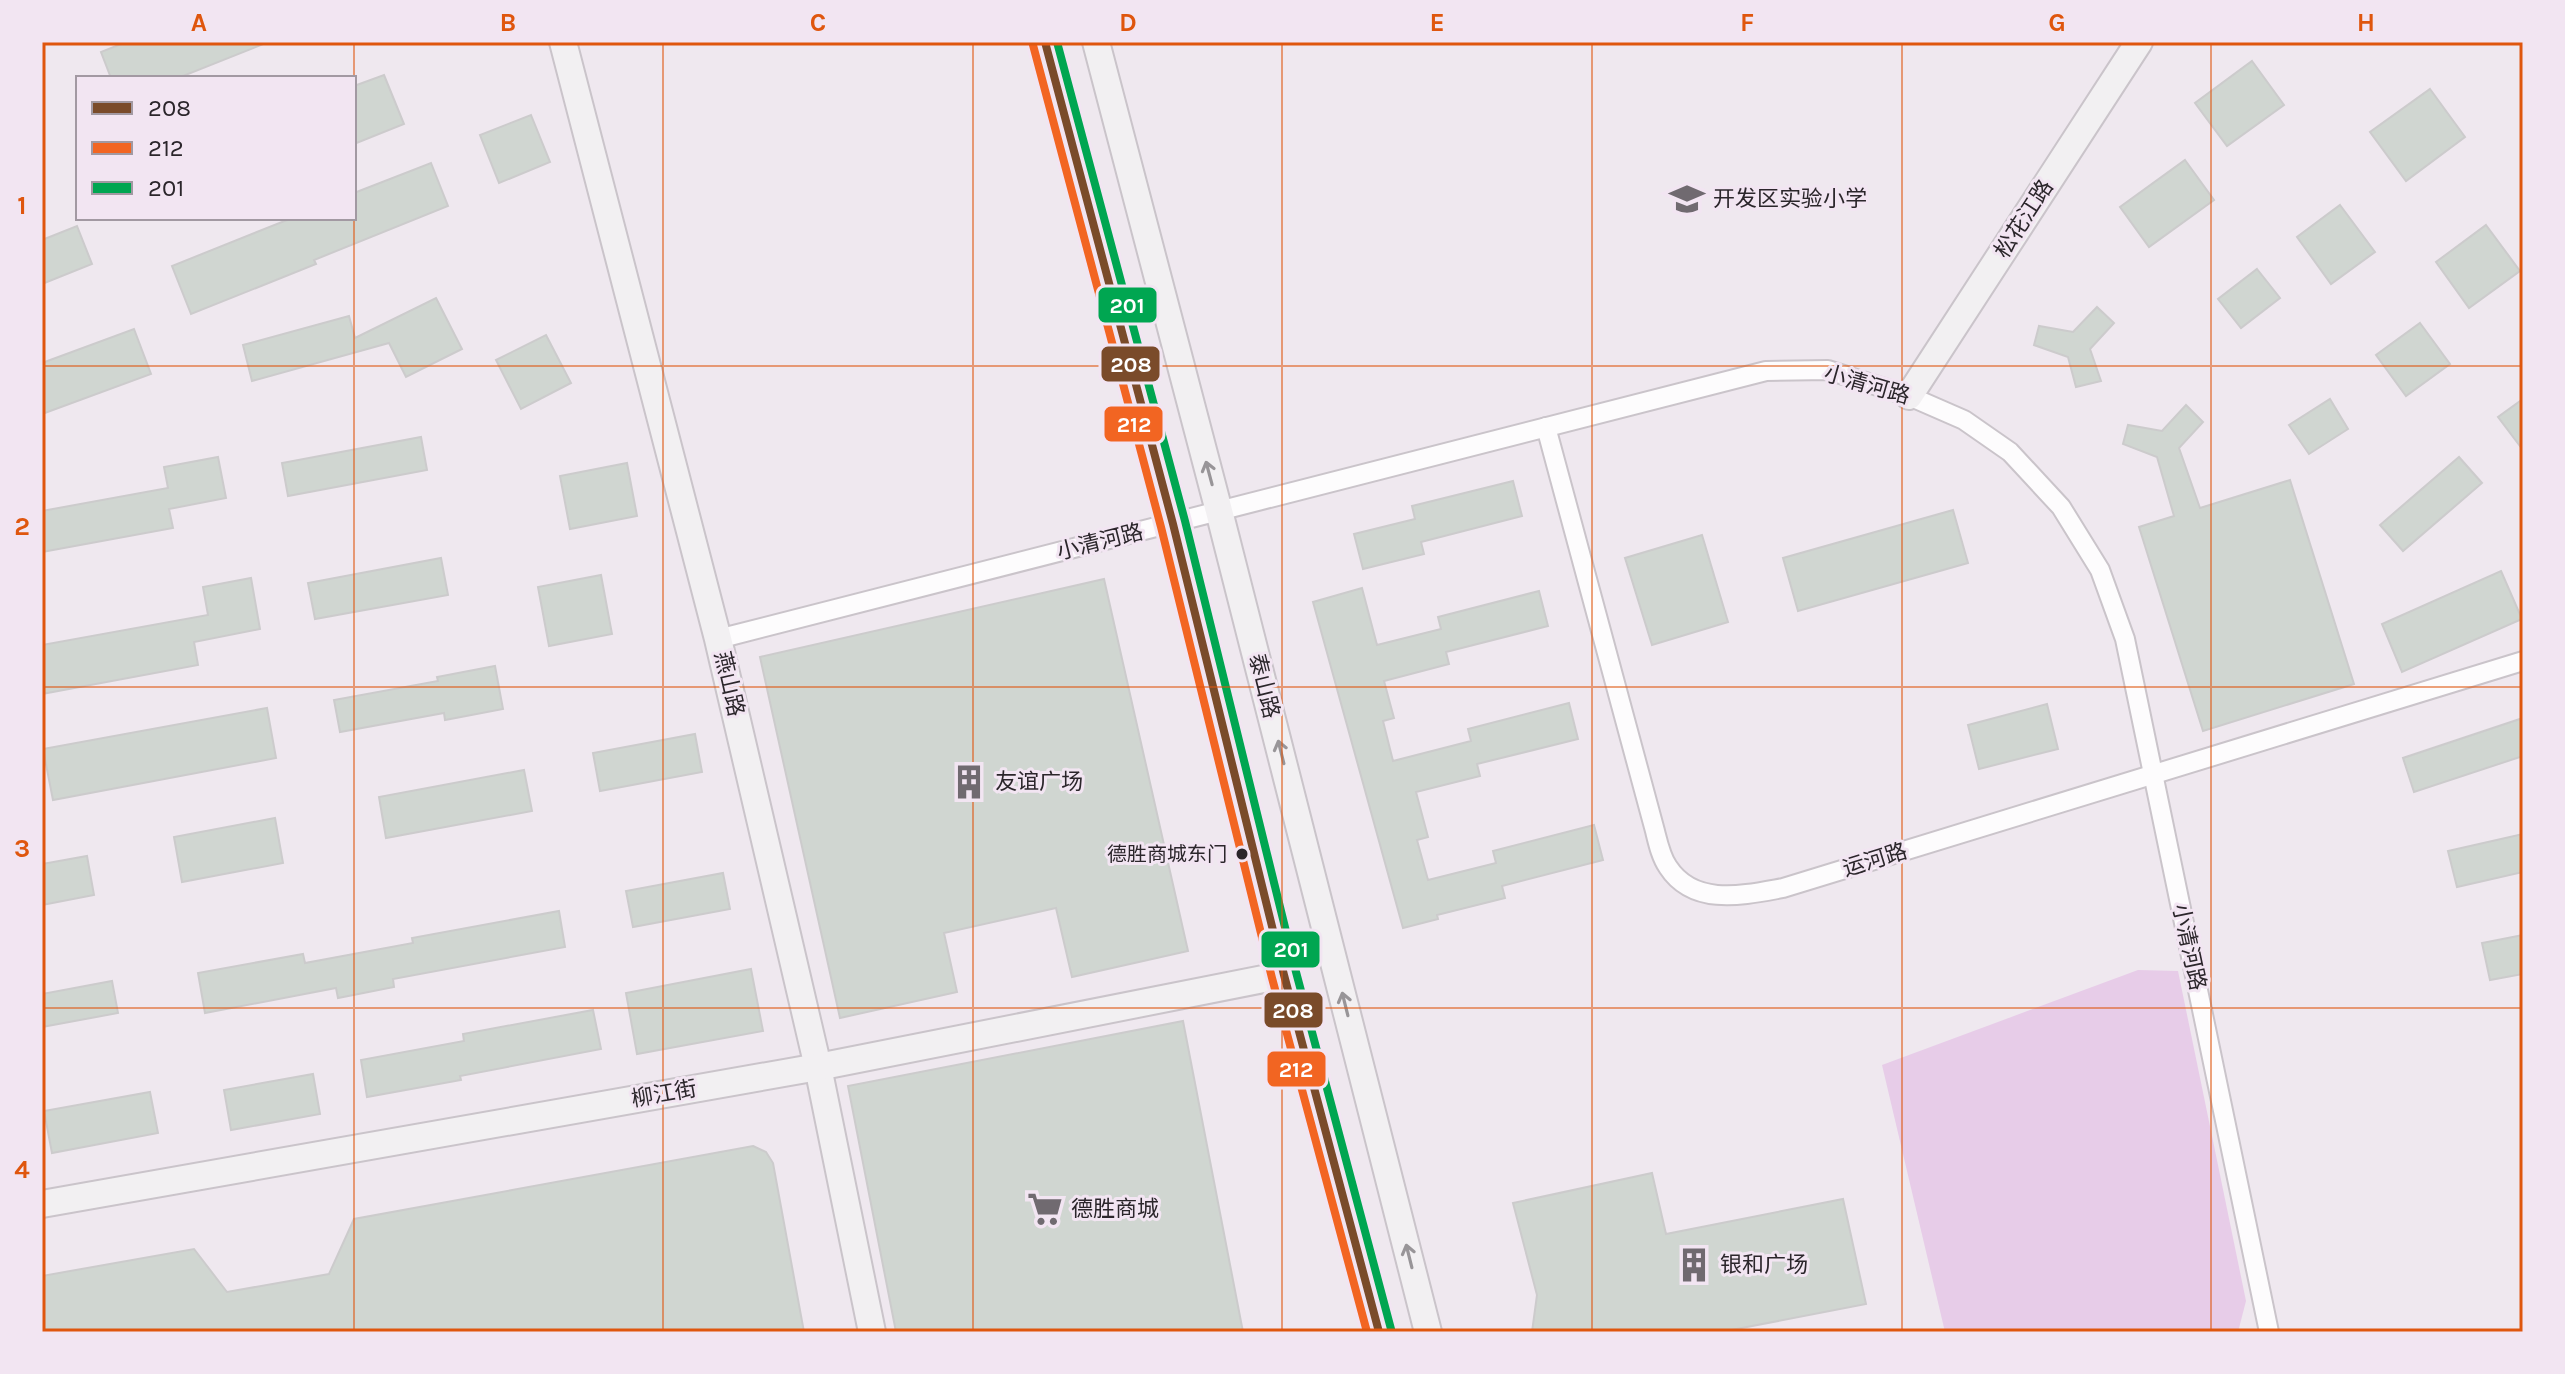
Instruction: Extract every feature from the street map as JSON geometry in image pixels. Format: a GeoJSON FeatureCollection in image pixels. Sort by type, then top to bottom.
{"type":"FeatureCollection","features":[{"type":"Feature","properties":{"kind":"street","name":"燕山路"},"geometry":{"type":"LineString","coordinates":[[563,42],[718,639],[818,1067],[872,1332]]}},
{"type":"Feature","properties":{"kind":"street"},"geometry":{"type":"LineString","coordinates":[[1045,42],[1173,524],[1284,975],[1379,1332]]}},
{"type":"Feature","properties":{"kind":"street","name":"泰山路"},"geometry":{"type":"LineString","coordinates":[[1096,42],[1428,1332]]}},
{"type":"Feature","properties":{"kind":"street","name":"松花江路"},"geometry":{"type":"LineString","coordinates":[[1909,396],[2139,42]]}},
{"type":"Feature","properties":{"kind":"street","name":"小清河路"},"geometry":{"type":"LineString","coordinates":[[718,639],[1766,371],[1828,370],[1909,396],[1964,420],[2010,452],[2061,507],[2100,570],[2125,639],[2269,1332]]}},
{"type":"Feature","properties":{"kind":"street","name":"运河路"},"geometry":{"type":"LineString","coordinates":[[1546,427],[1667,866],[1686,887],[1728,898],[1783,888],[2523,661]]}},
{"type":"Feature","properties":{"kind":"street","name":"柳江街"},"geometry":{"type":"LineString","coordinates":[[42,1204],[818,1067],[1284,975]]}},
{"type":"Feature","properties":{"kind":"shaded area"},"geometry":{"type":"Polygon","coordinates":[[[2138,970],[2178,971],[2246,1301],[2238,1332],[1945,1332],[1882,1065],[2138,970]]]}},
{"type":"Feature","properties":{"kind":"building"},"geometry":{"type":"Polygon","coordinates":[[[126,42],[266,43],[183,76],[110,76],[101,52],[126,42]]]}},
{"type":"Feature","properties":{"kind":"building"},"geometry":{"type":"Polygon","coordinates":[[[2252,61],[2284,105],[2227,146],[2195,103],[2252,61]]]}},
{"type":"Feature","properties":{"kind":"building"},"geometry":{"type":"Polygon","coordinates":[[[384,75],[404,124],[356,143],[356,85],[384,75]]]}},
{"type":"Feature","properties":{"kind":"building"},"geometry":{"type":"Polygon","coordinates":[[[2430,89],[2465,137],[2406,181],[2370,132],[2430,89]]]}},
{"type":"Feature","properties":{"kind":"building"},"geometry":{"type":"Polygon","coordinates":[[[531,115],[550,162],[499,183],[480,135],[531,115]]]}},
{"type":"Feature","properties":{"kind":"building"},"geometry":{"type":"Polygon","coordinates":[[[2185,160],[2214,200],[2149,247],[2120,207],[2185,160]]]}},
{"type":"Feature","properties":{"kind":"building"},"geometry":{"type":"Polygon","coordinates":[[[431,163],[448,206],[191,314],[172,266],[287,220],[356,220],[356,192],[431,163]]]}},
{"type":"Feature","properties":{"kind":"building"},"geometry":{"type":"Polygon","coordinates":[[[2340,205],[2375,252],[2331,284],[2297,237],[2340,205]]]}},
{"type":"Feature","properties":{"kind":"building"},"geometry":{"type":"Polygon","coordinates":[[[2486,225],[2520,271],[2469,308],[2436,262],[2486,225]]]}},
{"type":"Feature","properties":{"kind":"building"},"geometry":{"type":"Polygon","coordinates":[[[77,226],[92,264],[42,284],[42,240],[77,226]]]}},
{"type":"Feature","properties":{"kind":"building"},"geometry":{"type":"Polygon","coordinates":[[[2257,269],[2280,298],[2241,328],[2218,299],[2257,269]]]}},
{"type":"Feature","properties":{"kind":"building"},"geometry":{"type":"Polygon","coordinates":[[[436,298],[462,349],[406,377],[389,343],[252,381],[243,345],[349,316],[355,338],[436,298]]]}},
{"type":"Feature","properties":{"kind":"building"},"geometry":{"type":"Polygon","coordinates":[[[2097,307],[2114,323],[2090,349],[2101,381],[2076,387],[2068,357],[2034,345],[2039,326],[2073,332],[2097,307]]]}},
{"type":"Feature","properties":{"kind":"building"},"geometry":{"type":"Polygon","coordinates":[[[2420,323],[2450,364],[2406,396],[2376,355],[2420,323]]]}},
{"type":"Feature","properties":{"kind":"building"},"geometry":{"type":"Polygon","coordinates":[[[134,329],[151,374],[42,414],[42,363],[134,329]]]}},
{"type":"Feature","properties":{"kind":"building"},"geometry":{"type":"Polygon","coordinates":[[[546,335],[571,383],[521,409],[496,360],[546,335]]]}},
{"type":"Feature","properties":{"kind":"building"},"geometry":{"type":"Polygon","coordinates":[[[2330,399],[2348,429],[2309,454],[2289,425],[2330,399]]]}},
{"type":"Feature","properties":{"kind":"building"},"geometry":{"type":"Polygon","coordinates":[[[2523,399],[2523,450],[2498,417],[2523,399]]]}},
{"type":"Feature","properties":{"kind":"building"},"geometry":{"type":"Polygon","coordinates":[[[2186,405],[2203,422],[2179,448],[2200,508],[2290,480],[2354,684],[2203,731],[2139,527],[2174,516],[2157,457],[2123,444],[2128,425],[2162,431],[2186,405]]]}},
{"type":"Feature","properties":{"kind":"building"},"geometry":{"type":"Polygon","coordinates":[[[421,437],[427,470],[288,496],[282,463],[421,437]]]}},
{"type":"Feature","properties":{"kind":"building"},"geometry":{"type":"Polygon","coordinates":[[[218,457],[226,498],[169,509],[173,528],[42,552],[42,511],[168,488],[164,467],[218,457]]]}},
{"type":"Feature","properties":{"kind":"building"},"geometry":{"type":"Polygon","coordinates":[[[2459,457],[2482,483],[2403,551],[2380,525],[2459,457]]]}},
{"type":"Feature","properties":{"kind":"building"},"geometry":{"type":"Polygon","coordinates":[[[627,463],[637,516],[570,529],[560,476],[627,463]]]}},
{"type":"Feature","properties":{"kind":"building"},"geometry":{"type":"Polygon","coordinates":[[[1513,481],[1522,516],[1421,542],[1424,554],[1363,569],[1354,534],[1415,519],[1412,506],[1513,481]]]}},
{"type":"Feature","properties":{"kind":"building"},"geometry":{"type":"Polygon","coordinates":[[[1953,510],[1968,563],[1798,611],[1783,558],[1953,510]]]}},
{"type":"Feature","properties":{"kind":"building"},"geometry":{"type":"Polygon","coordinates":[[[1702,535],[1728,622],[1652,645],[1625,558],[1702,535]]]}},
{"type":"Feature","properties":{"kind":"building"},"geometry":{"type":"Polygon","coordinates":[[[441,558],[448,595],[315,619],[308,583],[441,558]]]}},
{"type":"Feature","properties":{"kind":"building"},"geometry":{"type":"Polygon","coordinates":[[[2501,571],[2522,619],[2402,672],[2382,624],[2501,571]]]}},
{"type":"Feature","properties":{"kind":"building"},"geometry":{"type":"Polygon","coordinates":[[[601,575],[612,634],[549,646],[538,587],[601,575]]]}},
{"type":"Feature","properties":{"kind":"building"},"geometry":{"type":"Polygon","coordinates":[[[251,578],[260,629],[194,642],[198,665],[42,694],[42,645],[208,615],[203,587],[251,578]]]}},
{"type":"Feature","properties":{"kind":"building","name":"友谊广场"},"geometry":{"type":"Polygon","coordinates":[[[1104,579],[1188,951],[1072,977],[1056,908],[944,933],[957,992],[840,1018],[760,657],[1104,579]]]}},
{"type":"Feature","properties":{"kind":"building"},"geometry":{"type":"Polygon","coordinates":[[[1362,588],[1377,645],[1441,629],[1438,617],[1539,591],[1548,626],[1446,652],[1449,664],[1384,681],[1394,718],[1383,721],[1393,761],[1471,741],[1468,729],[1569,703],[1578,739],[1477,764],[1480,776],[1416,792],[1428,837],[1417,840],[1428,880],[1496,863],[1493,851],[1594,825],[1603,860],[1502,886],[1505,898],[1437,915],[1438,919],[1403,928],[1313,602],[1362,588]]]}},
{"type":"Feature","properties":{"kind":"building"},"geometry":{"type":"Polygon","coordinates":[[[495,666],[503,709],[445,720],[444,713],[340,732],[334,700],[438,681],[437,677],[495,666]]]}},
{"type":"Feature","properties":{"kind":"building"},"geometry":{"type":"Polygon","coordinates":[[[2047,704],[2058,749],[1979,769],[1968,725],[2047,704]]]}},
{"type":"Feature","properties":{"kind":"building"},"geometry":{"type":"Polygon","coordinates":[[[267,708],[276,758],[53,800],[43,749],[267,708]]]}},
{"type":"Feature","properties":{"kind":"building"},"geometry":{"type":"Polygon","coordinates":[[[2523,718],[2523,756],[2414,792],[2403,758],[2523,718]]]}},
{"type":"Feature","properties":{"kind":"building"},"geometry":{"type":"Polygon","coordinates":[[[695,734],[702,772],[600,791],[593,753],[695,734]]]}},
{"type":"Feature","properties":{"kind":"building"},"geometry":{"type":"Polygon","coordinates":[[[524,770],[532,811],[386,838],[379,797],[524,770]]]}},
{"type":"Feature","properties":{"kind":"building"},"geometry":{"type":"Polygon","coordinates":[[[275,818],[283,863],[182,882],[174,837],[275,818]]]}},
{"type":"Feature","properties":{"kind":"building"},"geometry":{"type":"Polygon","coordinates":[[[2523,834],[2523,872],[2457,887],[2448,851],[2523,834]]]}},
{"type":"Feature","properties":{"kind":"building"},"geometry":{"type":"Polygon","coordinates":[[[87,856],[94,895],[42,905],[42,864],[87,856]]]}},
{"type":"Feature","properties":{"kind":"building"},"geometry":{"type":"Polygon","coordinates":[[[723,873],[730,909],[633,927],[626,891],[723,873]]]}},
{"type":"Feature","properties":{"kind":"building"},"geometry":{"type":"Polygon","coordinates":[[[559,911],[565,947],[393,979],[394,987],[338,998],[336,988],[205,1013],[198,973],[303,954],[305,963],[413,943],[412,938],[559,911]]]}},
{"type":"Feature","properties":{"kind":"building"},"geometry":{"type":"Polygon","coordinates":[[[2523,935],[2523,974],[2490,980],[2482,943],[2523,935]]]}},
{"type":"Feature","properties":{"kind":"building"},"geometry":{"type":"Polygon","coordinates":[[[751,969],[763,1031],[637,1054],[626,993],[751,969]]]}},
{"type":"Feature","properties":{"kind":"building"},"geometry":{"type":"Polygon","coordinates":[[[112,981],[118,1013],[42,1027],[42,994],[112,981]]]}},
{"type":"Feature","properties":{"kind":"building"},"geometry":{"type":"Polygon","coordinates":[[[593,1010],[601,1049],[367,1097],[361,1060],[464,1041],[463,1034],[593,1010]]]}},
{"type":"Feature","properties":{"kind":"building","name":"德胜商城"},"geometry":{"type":"Polygon","coordinates":[[[1183,1021],[1243,1332],[896,1332],[848,1086],[1183,1021]]]}},
{"type":"Feature","properties":{"kind":"building"},"geometry":{"type":"Polygon","coordinates":[[[313,1074],[320,1114],[231,1130],[224,1090],[313,1074]]]}},
{"type":"Feature","properties":{"kind":"building"},"geometry":{"type":"Polygon","coordinates":[[[150,1092],[158,1133],[52,1153],[44,1111],[150,1092]]]}},
{"type":"Feature","properties":{"kind":"building"},"geometry":{"type":"Polygon","coordinates":[[[753,1146],[766,1152],[773,1163],[804,1332],[42,1332],[42,1276],[194,1249],[227,1292],[329,1274],[354,1219],[753,1146]]]}},
{"type":"Feature","properties":{"kind":"building","name":"银和广场"},"geometry":{"type":"Polygon","coordinates":[[[1652,1173],[1666,1234],[1843,1199],[1866,1304],[1721,1332],[1532,1332],[1537,1295],[1513,1203],[1652,1173]]]}},
{"type":"Feature","properties":{"kind":"transit line","name":"208"},"geometry":{"type":"LineString","coordinates":[[1045,42],[1173,524],[1284,975],[1379,1332]]}},
{"type":"Feature","properties":{"kind":"transit line","name":"201"},"geometry":{"type":"LineString","coordinates":[[1057,42],[1185,521],[1296,972],[1391,1329]]}},
{"type":"Feature","properties":{"kind":"transit line","name":"212"},"geometry":{"type":"LineString","coordinates":[[1033,45],[1161,527],[1272,978],[1367,1332]]}},
{"type":"Feature","properties":{"kind":"place","name":"开发区实验小学"},"geometry":{"type":"Point","coordinates":[1687,199]}},
{"type":"Feature","properties":{"kind":"place","name":"友谊广场"},"geometry":{"type":"Point","coordinates":[969,782]}},
{"type":"Feature","properties":{"kind":"place","name":"德胜商城东门"},"geometry":{"type":"Point","coordinates":[1242,854]}},
{"type":"Feature","properties":{"kind":"place","name":"德胜商城"},"geometry":{"type":"Point","coordinates":[1045,1209]}},
{"type":"Feature","properties":{"kind":"place","name":"银和广场"},"geometry":{"type":"Point","coordinates":[1694,1265]}}]}
